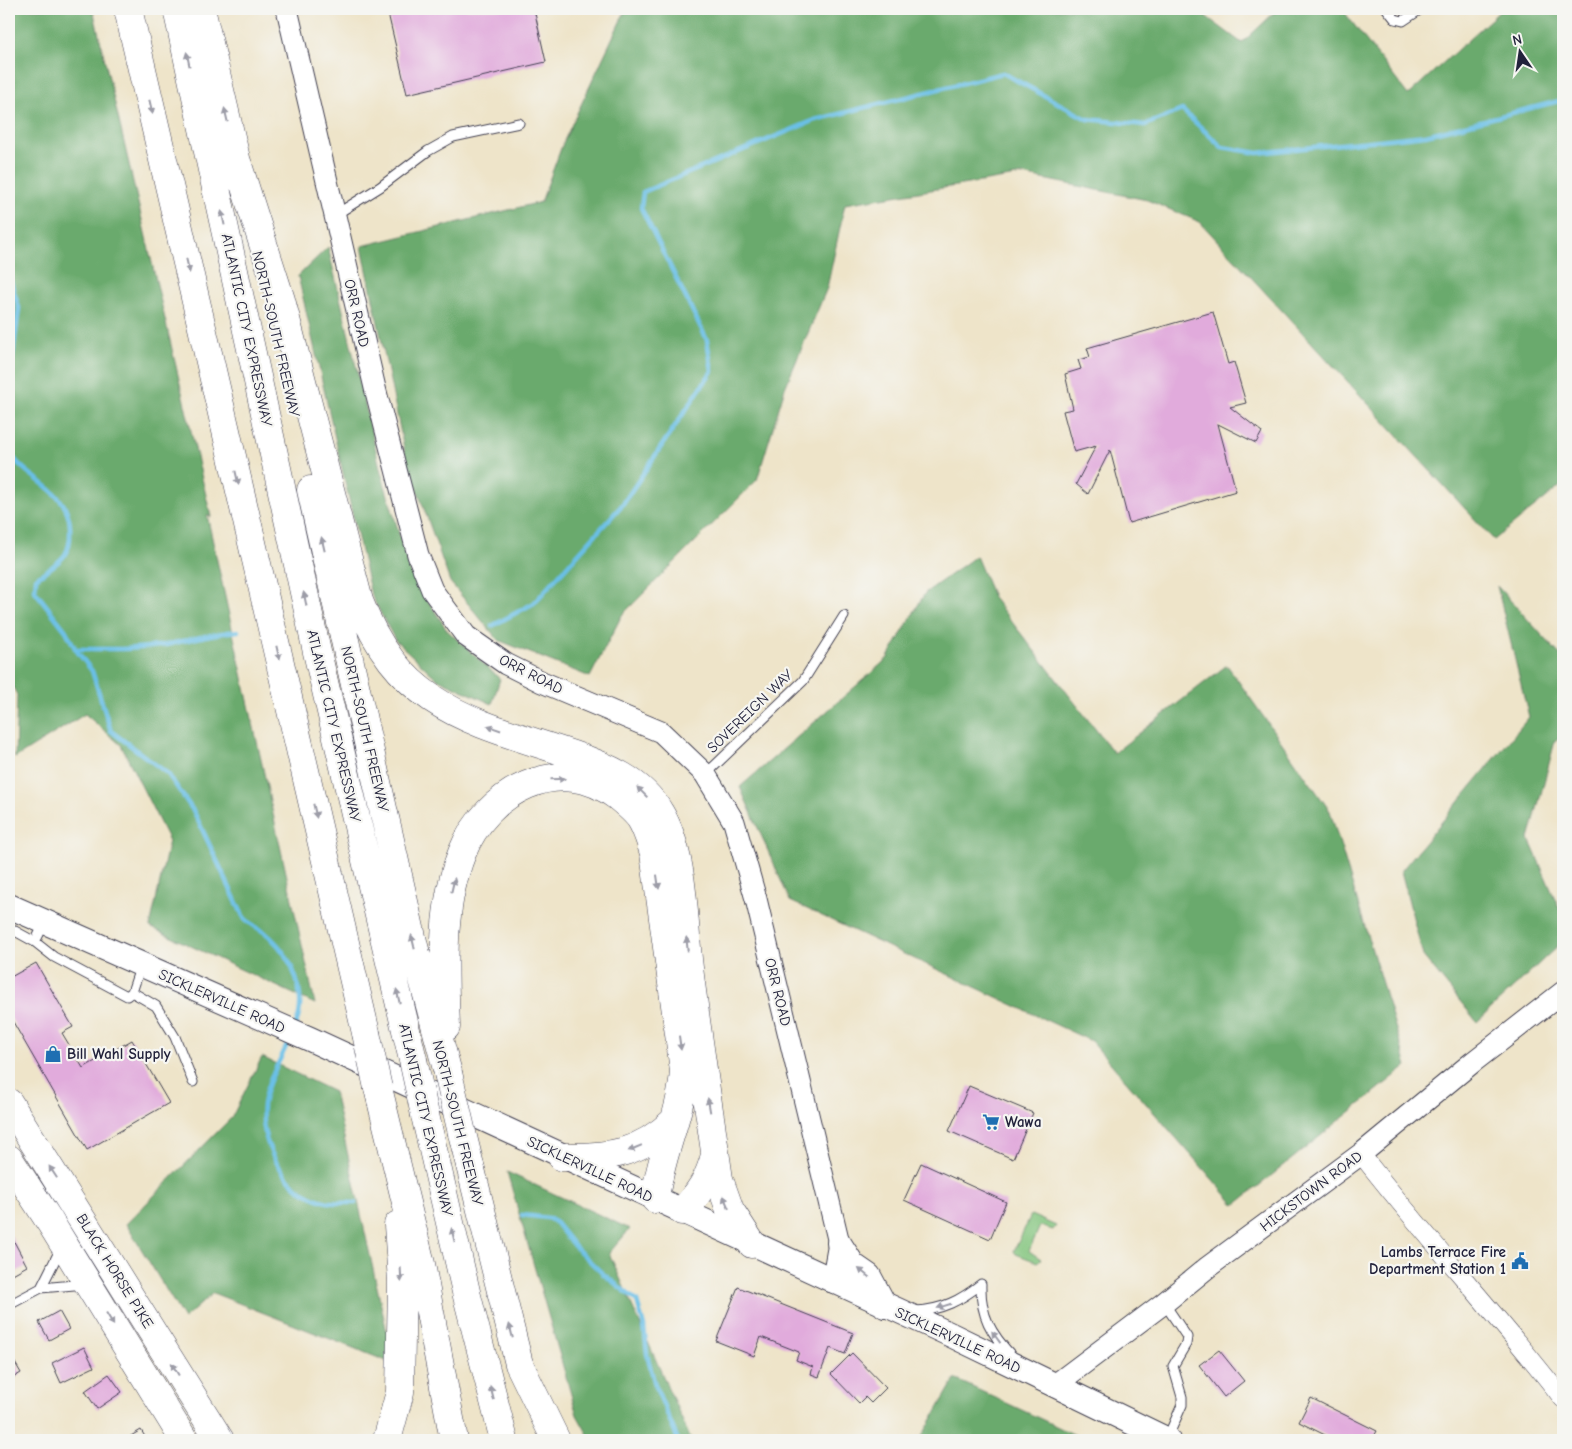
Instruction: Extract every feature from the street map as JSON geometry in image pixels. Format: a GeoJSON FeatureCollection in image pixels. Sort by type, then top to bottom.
{"type":"FeatureCollection","features":[{"type":"Feature","properties":{"kind":"main road"},"geometry":{"type":"LineString","coordinates":[[128,9],[378,1088],[421,1264],[468,1440]]}},
{"type":"Feature","properties":{"kind":"main road","name":"ATLANTIC CITY EXPRESSWAY"},"geometry":{"type":"LineString","coordinates":[[178,9],[317,652],[467,1296],[504,1440]]}},
{"type":"Feature","properties":{"kind":"main road","name":"NORTH-SOUTH FREEWAY"},"geometry":{"type":"LineString","coordinates":[[201,9],[414,946],[448,1073],[519,1364],[556,1440]]}},
{"type":"Feature","properties":{"kind":"main road"},"geometry":{"type":"LineString","coordinates":[[237,162],[281,300],[359,601],[370,629],[395,667],[421,692],[452,713],[590,760],[618,773],[640,789],[659,811],[669,832],[679,874],[689,967],[723,1195],[738,1224],[752,1244]]}},
{"type":"Feature","properties":{"kind":"main road"},"geometry":{"type":"LineString","coordinates":[[448,1073],[444,954],[447,916],[453,883],[462,853],[476,825],[496,802],[522,785],[552,778],[582,779],[607,788],[639,816],[647,831],[654,853],[684,1070],[683,1087],[662,1157],[655,1199]]}},
{"type":"Feature","properties":{"kind":"main road","name":"SICKLERVILLE ROAD"},"geometry":{"type":"LineString","coordinates":[[9,906],[40,932],[141,965],[291,1031],[893,1309],[1168,1440]]}},
{"type":"Feature","properties":{"kind":"main road"},"geometry":{"type":"LineString","coordinates":[[378,1088],[398,1225],[402,1280],[400,1392],[387,1440]]}},
{"type":"Feature","properties":{"kind":"main road","name":"BLACK HORSE PIKE"},"geometry":{"type":"LineString","coordinates":[[9,1103],[220,1440]]}},
{"type":"Feature","properties":{"kind":"main road"},"geometry":{"type":"LineString","coordinates":[[562,1157],[596,1158],[623,1153],[649,1142],[674,1121]]}},
{"type":"Feature","properties":{"kind":"main road"},"geometry":{"type":"LineString","coordinates":[[682,1211],[696,1197],[706,1183],[716,1153]]}},
{"type":"Feature","properties":{"kind":"main road","name":"BLACK HORSE PIKE"},"geometry":{"type":"LineString","coordinates":[[9,1159],[57,1232],[178,1430]]}},
{"type":"Feature","properties":{"kind":"main road"},"geometry":{"type":"LineString","coordinates":[[57,1232],[75,1206]]}},
{"type":"Feature","properties":{"kind":"main road"},"geometry":{"type":"LineString","coordinates":[[839,1243],[854,1265],[869,1276],[893,1309]]}},
{"type":"Feature","properties":{"kind":"main road"},"geometry":{"type":"LineString","coordinates":[[421,1264],[454,1440]]}},
{"type":"Feature","properties":{"kind":"main road"},"geometry":{"type":"LineString","coordinates":[[178,1430],[198,1406]]}},
{"type":"Feature","properties":{"kind":"street","name":"ORR ROAD"},"geometry":{"type":"LineString","coordinates":[[287,9],[377,397],[418,555],[432,590],[466,636],[506,664],[542,682],[661,732],[706,774],[734,822],[756,899],[839,1243],[832,1282]]}},
{"type":"Feature","properties":{"kind":"street","name":"HICKSTOWN ROAD"},"geometry":{"type":"LineString","coordinates":[[1055,1385],[1164,1303],[1208,1267],[1361,1154],[1473,1062],[1563,992]]}},
{"type":"Feature","properties":{"kind":"street"},"geometry":{"type":"LineString","coordinates":[[1361,1154],[1413,1221],[1518,1340],[1563,1399]]}},
{"type":"Feature","properties":{"kind":"lane"},"geometry":{"type":"LineString","coordinates":[[1387,9],[1395,19],[1403,21],[1421,9]]}},
{"type":"Feature","properties":{"kind":"lane"},"geometry":{"type":"LineString","coordinates":[[335,215],[380,187],[428,151],[453,136],[519,124]]}},
{"type":"Feature","properties":{"kind":"lane","name":"SOVEREIGN WAY"},"geometry":{"type":"LineString","coordinates":[[706,774],[803,681],[844,616]]}},
{"type":"Feature","properties":{"kind":"lane"},"geometry":{"type":"LineString","coordinates":[[9,932],[40,932],[54,958],[127,996],[132,992],[141,965]]}},
{"type":"Feature","properties":{"kind":"lane"},"geometry":{"type":"LineString","coordinates":[[132,992],[156,1006],[175,1037],[193,1082]]}},
{"type":"Feature","properties":{"kind":"lane"},"geometry":{"type":"LineString","coordinates":[[41,1288],[57,1232]]}},
{"type":"Feature","properties":{"kind":"lane"},"geometry":{"type":"LineString","coordinates":[[9,1305],[41,1288],[89,1284]]}},
{"type":"Feature","properties":{"kind":"lane"},"geometry":{"type":"LineString","coordinates":[[893,1309],[930,1310],[954,1302],[981,1284],[980,1300],[985,1320],[996,1339],[1029,1373]]}},
{"type":"Feature","properties":{"kind":"lane"},"geometry":{"type":"LineString","coordinates":[[1164,1303],[1187,1337],[1186,1344],[1173,1366],[1182,1397],[1182,1405],[1168,1440]]}},
{"type":"Feature","properties":{"kind":"green space"},"geometry":{"type":"Polygon","coordinates":[[[9,9],[93,9],[211,517],[207,515],[315,1004],[150,927],[169,841],[121,745],[85,714],[15,758],[17,695],[9,679],[9,9]]]}},
{"type":"Feature","properties":{"kind":"green space"},"geometry":{"type":"Polygon","coordinates":[[[626,9],[1196,9],[1242,43],[1278,9],[1342,9],[1408,95],[1502,9],[1563,9],[1563,484],[1494,540],[1200,222],[1147,200],[1023,175],[845,204],[827,288],[785,388],[757,480],[622,615],[590,677],[498,640],[450,582],[406,458],[362,246],[541,202],[563,143],[626,9]]]}},
{"type":"Feature","properties":{"kind":"green space"},"geometry":{"type":"Polygon","coordinates":[[[328,247],[381,472],[411,574],[447,630],[500,679],[492,704],[436,678],[395,640],[371,595],[298,276],[328,247]]]}},
{"type":"Feature","properties":{"kind":"green space"},"geometry":{"type":"Polygon","coordinates":[[[976,556],[994,599],[1114,753],[1227,665],[1330,811],[1407,1066],[1235,1205],[1091,1041],[790,901],[740,787],[887,659],[925,593],[976,556]]]}},
{"type":"Feature","properties":{"kind":"green space"},"geometry":{"type":"Polygon","coordinates":[[[1497,586],[1563,658],[1563,737],[1555,741],[1529,839],[1563,917],[1563,941],[1477,1022],[1423,956],[1401,871],[1529,717],[1497,586]]]}},
{"type":"Feature","properties":{"kind":"green space"},"geometry":{"type":"Polygon","coordinates":[[[262,1057],[334,1092],[394,1364],[213,1293],[184,1319],[126,1224],[232,1117],[262,1057]]]}},
{"type":"Feature","properties":{"kind":"green space"},"geometry":{"type":"Polygon","coordinates":[[[507,1172],[630,1229],[609,1253],[691,1440],[591,1440],[577,1415],[507,1172]]]}},
{"type":"Feature","properties":{"kind":"green space"},"geometry":{"type":"Polygon","coordinates":[[[1031,1215],[1056,1226],[1053,1230],[1040,1226],[1029,1251],[1041,1259],[1037,1262],[1016,1254],[1014,1251],[1031,1215]]]}},
{"type":"Feature","properties":{"kind":"green space"},"geometry":{"type":"Polygon","coordinates":[[[955,1379],[1086,1440],[920,1440],[955,1379]]]}},
{"type":"Feature","properties":{"kind":"building"},"geometry":{"type":"Polygon","coordinates":[[[387,9],[534,9],[546,62],[407,94],[387,9]]]}},
{"type":"Feature","properties":{"kind":"building"},"geometry":{"type":"Polygon","coordinates":[[[1213,312],[1228,364],[1234,362],[1246,403],[1230,407],[1262,432],[1256,443],[1218,424],[1236,491],[1129,523],[1110,450],[1088,494],[1076,484],[1096,446],[1074,452],[1063,411],[1073,409],[1065,374],[1081,369],[1078,360],[1090,357],[1087,348],[1213,312]]]}},
{"type":"Feature","properties":{"kind":"building","name":"Bill Wahl Supply"},"geometry":{"type":"Polygon","coordinates":[[[36,963],[73,1027],[62,1033],[83,1068],[132,1040],[169,1103],[87,1150],[9,1015],[9,978],[36,963]]]}},
{"type":"Feature","properties":{"kind":"building","name":"Wawa"},"geometry":{"type":"Polygon","coordinates":[[[969,1086],[1033,1113],[1013,1159],[949,1131],[969,1086]]]}},
{"type":"Feature","properties":{"kind":"building"},"geometry":{"type":"Polygon","coordinates":[[[921,1163],[1006,1202],[990,1239],[904,1200],[921,1163]]]}},
{"type":"Feature","properties":{"kind":"building"},"geometry":{"type":"Polygon","coordinates":[[[9,1232],[27,1266],[9,1276],[9,1232]]]}},
{"type":"Feature","properties":{"kind":"building"},"geometry":{"type":"Polygon","coordinates":[[[738,1287],[853,1333],[845,1354],[830,1348],[819,1377],[811,1374],[813,1367],[796,1360],[799,1352],[761,1337],[754,1356],[716,1341],[738,1287]]]}},
{"type":"Feature","properties":{"kind":"building"},"geometry":{"type":"Polygon","coordinates":[[[59,1311],[69,1329],[49,1340],[39,1322],[59,1311]]]}},
{"type":"Feature","properties":{"kind":"building"},"geometry":{"type":"Polygon","coordinates":[[[84,1347],[94,1367],[61,1383],[52,1363],[84,1347]]]}},
{"type":"Feature","properties":{"kind":"building"},"geometry":{"type":"Polygon","coordinates":[[[1219,1350],[1244,1381],[1224,1397],[1199,1365],[1219,1350]]]}},
{"type":"Feature","properties":{"kind":"building"},"geometry":{"type":"Polygon","coordinates":[[[852,1353],[886,1388],[871,1403],[865,1397],[859,1403],[831,1374],[852,1353]]]}},
{"type":"Feature","properties":{"kind":"building"},"geometry":{"type":"Polygon","coordinates":[[[11,1356],[21,1373],[9,1380],[9,1358],[11,1356]]]}},
{"type":"Feature","properties":{"kind":"building"},"geometry":{"type":"Polygon","coordinates":[[[109,1374],[122,1392],[97,1409],[85,1391],[109,1374]]]}},
{"type":"Feature","properties":{"kind":"building"},"geometry":{"type":"Polygon","coordinates":[[[1311,1398],[1377,1431],[1372,1440],[1345,1440],[1337,1436],[1335,1440],[1299,1422],[1311,1398]]]}},
{"type":"Feature","properties":{"kind":"building"},"geometry":{"type":"Polygon","coordinates":[[[141,1430],[147,1440],[124,1440],[141,1430]]]}},
{"type":"Feature","properties":{"kind":"waterway"},"geometry":{"type":"LineString","coordinates":[[492,626],[534,603],[622,505],[712,371],[707,340],[641,208],[643,192],[815,120],[1003,73],[1087,119],[1145,125],[1182,110],[1222,147],[1258,153],[1426,135],[1563,100]]}},
{"type":"Feature","properties":{"kind":"waterway"},"geometry":{"type":"LineString","coordinates":[[9,276],[19,308],[9,385]]}},
{"type":"Feature","properties":{"kind":"waterway"},"geometry":{"type":"LineString","coordinates":[[9,450],[24,469],[54,493],[68,513],[70,527],[69,546],[66,553],[57,563],[36,578],[35,591],[66,631],[76,650],[92,671],[111,731],[168,774],[194,812],[243,916],[270,937],[285,955],[296,977],[299,989],[299,1013],[296,1024]]}},
{"type":"Feature","properties":{"kind":"waterway"},"geometry":{"type":"LineString","coordinates":[[76,649],[154,647],[238,631]]}},
{"type":"Feature","properties":{"kind":"waterway"},"geometry":{"type":"LineString","coordinates":[[290,1038],[270,1079],[263,1105],[265,1135],[270,1150],[277,1164],[287,1177],[310,1196],[328,1202],[355,1203]]}},
{"type":"Feature","properties":{"kind":"waterway"},"geometry":{"type":"LineString","coordinates":[[522,1215],[548,1218],[555,1222],[575,1247],[602,1273],[637,1301],[644,1326],[647,1354],[655,1385],[678,1440]]}},
{"type":"Feature","properties":{"kind":"place","name":"Bill Wahl Supply"},"geometry":{"type":"Point","coordinates":[53,1054]}},
{"type":"Feature","properties":{"kind":"place","name":"Wawa"},"geometry":{"type":"Point","coordinates":[991,1122]}},
{"type":"Feature","properties":{"kind":"place","name":"Lambs Terrace Fire Department Station 1"},"geometry":{"type":"Point","coordinates":[1520,1261]}}]}
